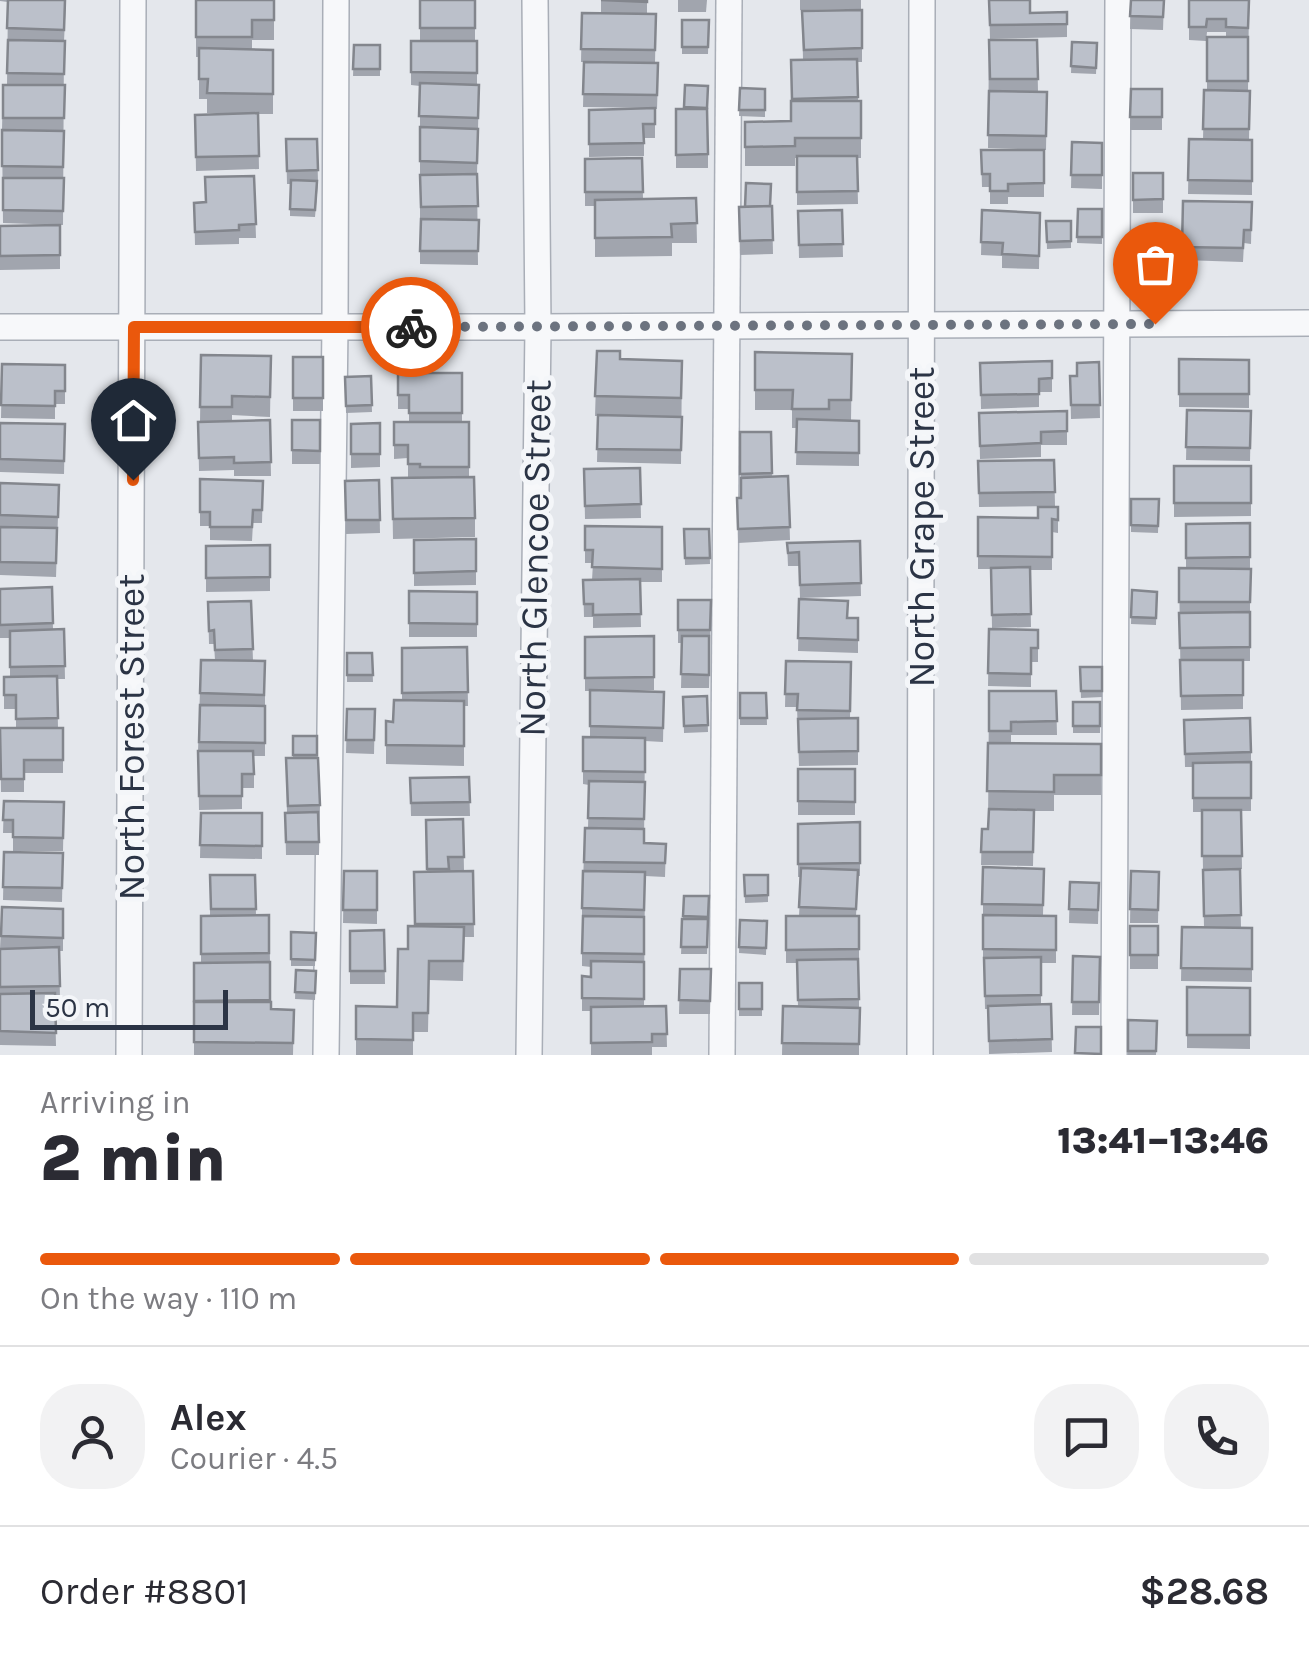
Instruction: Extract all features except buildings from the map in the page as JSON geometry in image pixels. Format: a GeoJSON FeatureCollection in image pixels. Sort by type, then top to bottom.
{"type":"FeatureCollection","features":[{"type":"Feature","properties":{"kind":"street","name":"North Forest Street"},"geometry":{"type":"LineString","coordinates":[[129,1055],[134,0]]}},
{"type":"Feature","properties":{"kind":"street"},"geometry":{"type":"LineString","coordinates":[[326,1055],[336,0]]}},
{"type":"Feature","properties":{"kind":"street","name":"North Glencoe Street"},"geometry":{"type":"LineString","coordinates":[[529,1055],[538,327],[535,0]]}},
{"type":"Feature","properties":{"kind":"street"},"geometry":{"type":"LineString","coordinates":[[722,1055],[729,0]]}},
{"type":"Feature","properties":{"kind":"street","name":"North Grape Street"},"geometry":{"type":"LineString","coordinates":[[920,1055],[922,0]]}},
{"type":"Feature","properties":{"kind":"street"},"geometry":{"type":"LineString","coordinates":[[1114,1055],[1118,0]]}},
{"type":"Feature","properties":{"kind":"street"},"geometry":{"type":"LineString","coordinates":[[0,327],[1309,324]]}},
{"type":"Feature","properties":{"kind":"way so far"},"geometry":{"type":"LineString","coordinates":[[411,327],[1155,324]]}},
{"type":"Feature","properties":{"kind":"route"},"geometry":{"type":"LineString","coordinates":[[133,480],[134,327],[411,327]]}}]}
